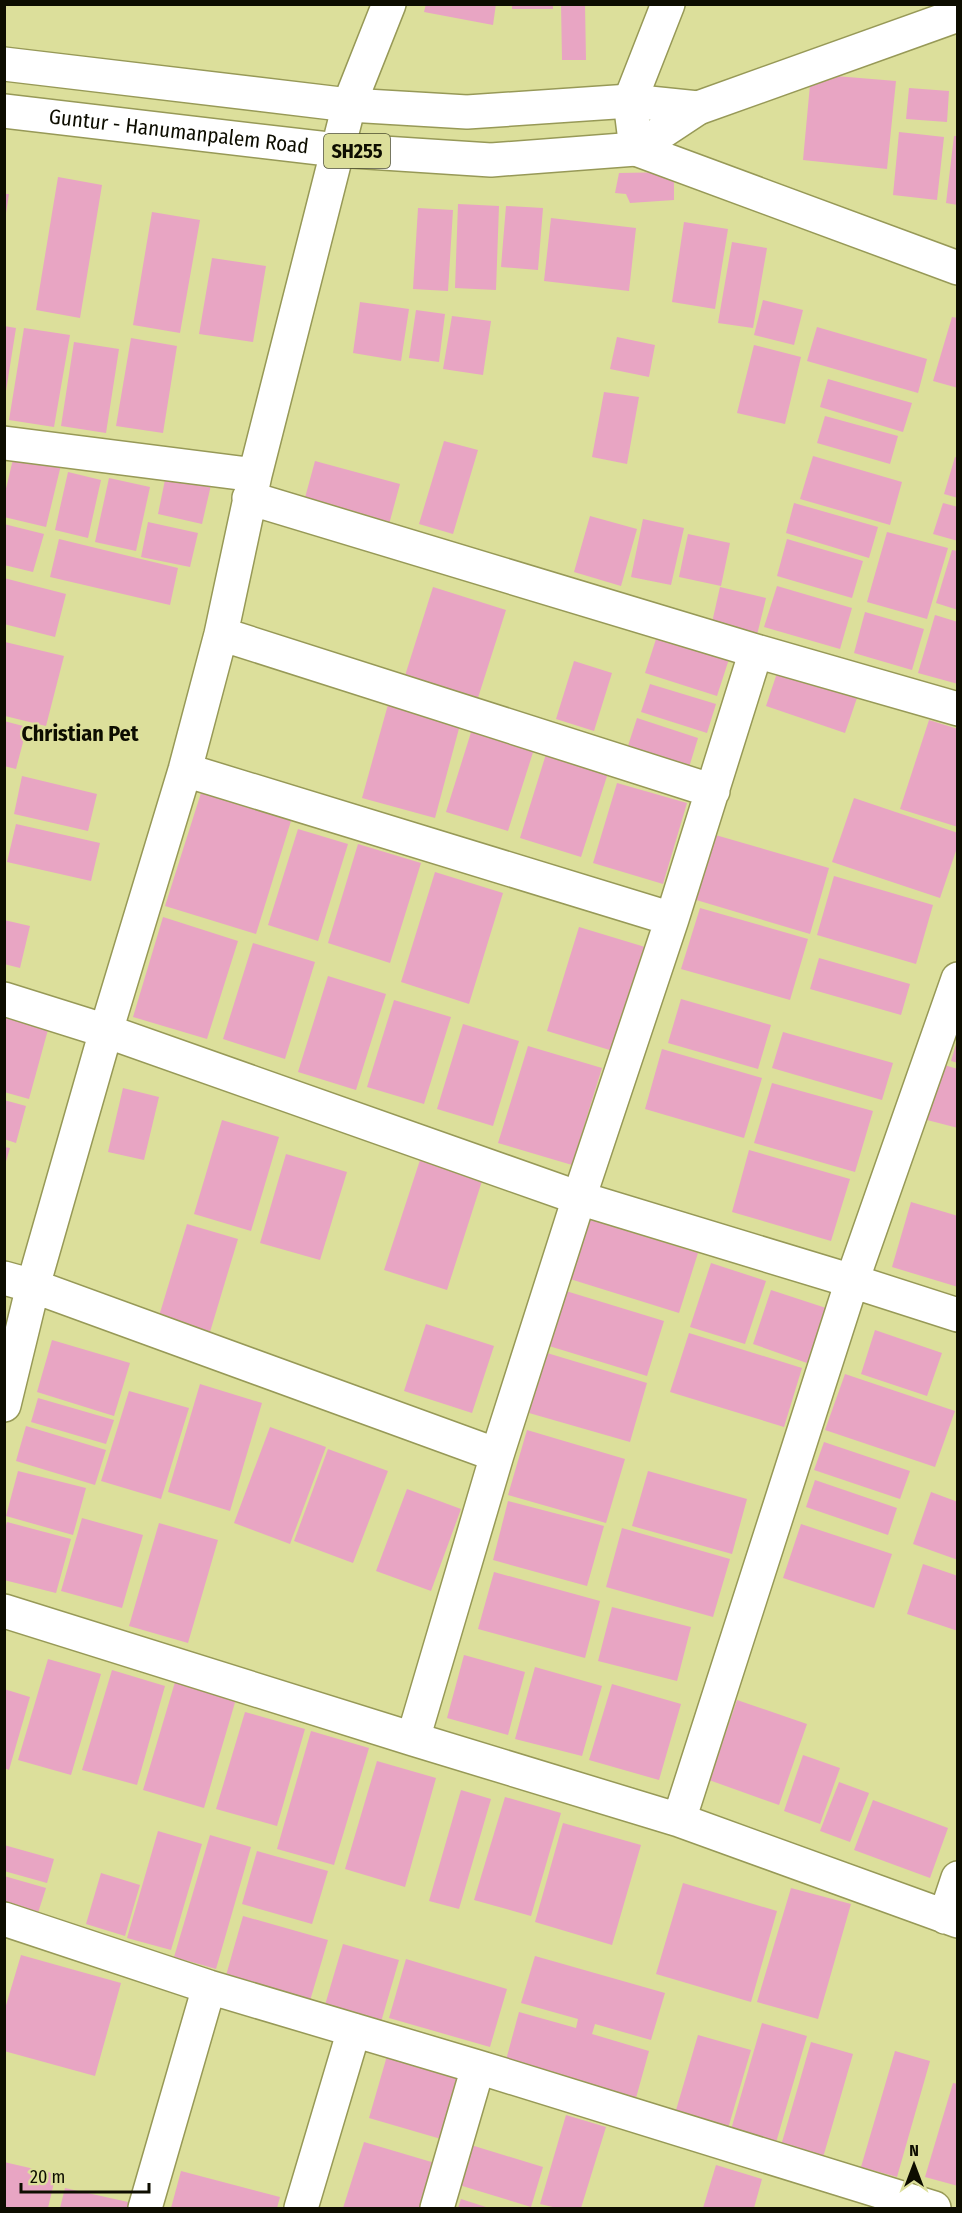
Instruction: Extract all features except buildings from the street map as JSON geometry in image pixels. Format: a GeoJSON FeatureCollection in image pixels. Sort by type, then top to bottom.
{"type":"FeatureCollection","features":[{"type":"Feature","properties":{"kind":"street"},"geometry":{"type":"LineString","coordinates":[[4,1406],[19,1282],[106,1031],[185,770],[221,634],[252,486],[337,150],[350,105],[389,4]]}},
{"type":"Feature","properties":{"kind":"street"},"geometry":{"type":"LineString","coordinates":[[668,4],[630,101],[636,149],[957,268]]}},
{"type":"Feature","properties":{"kind":"street","name":"Guntur - Hanumanpalem Road"},"geometry":{"type":"LineString","coordinates":[[4,111],[337,150],[490,160],[636,149],[698,108],[957,15]]}},
{"type":"Feature","properties":{"kind":"street","name":"Guntur - Hanumanpalem Road"},"geometry":{"type":"LineString","coordinates":[[4,64],[350,105],[467,112],[630,101],[698,108]]}},
{"type":"Feature","properties":{"kind":"street"},"geometry":{"type":"LineString","coordinates":[[4,443],[252,486],[756,651],[957,709]]}},
{"type":"Feature","properties":{"kind":"street"},"geometry":{"type":"LineString","coordinates":[[221,634],[713,791]]}},
{"type":"Feature","properties":{"kind":"street"},"geometry":{"type":"LineString","coordinates":[[413,1739],[497,1455],[579,1198],[672,919],[756,651]]}},
{"type":"Feature","properties":{"kind":"street"},"geometry":{"type":"LineString","coordinates":[[185,770],[672,919]]}},
{"type":"Feature","properties":{"kind":"street"},"geometry":{"type":"LineString","coordinates":[[679,1820],[852,1281],[957,978]]}},
{"type":"Feature","properties":{"kind":"street"},"geometry":{"type":"LineString","coordinates":[[4,999],[106,1031],[579,1198],[957,1315]]}},
{"type":"Feature","properties":{"kind":"street"},"geometry":{"type":"LineString","coordinates":[[19,1282],[497,1455]]}},
{"type":"Feature","properties":{"kind":"street"},"geometry":{"type":"LineString","coordinates":[[4,1611],[679,1820],[951,1919],[957,1878]]}},
{"type":"Feature","properties":{"kind":"street"},"geometry":{"type":"LineString","coordinates":[[4,1919],[209,1987],[478,2067],[934,2208]]}},
{"type":"Feature","properties":{"kind":"street"},"geometry":{"type":"LineString","coordinates":[[145,2208],[209,1987]]}},
{"type":"Feature","properties":{"kind":"street"},"geometry":{"type":"LineString","coordinates":[[301,2208],[354,2030]]}},
{"type":"Feature","properties":{"kind":"street"},"geometry":{"type":"LineString","coordinates":[[437,2208],[478,2067]]}},
{"type":"Feature","properties":{"kind":"district","name":"Christian Pet"},"geometry":{"type":"Point","coordinates":[80,733]}}]}
